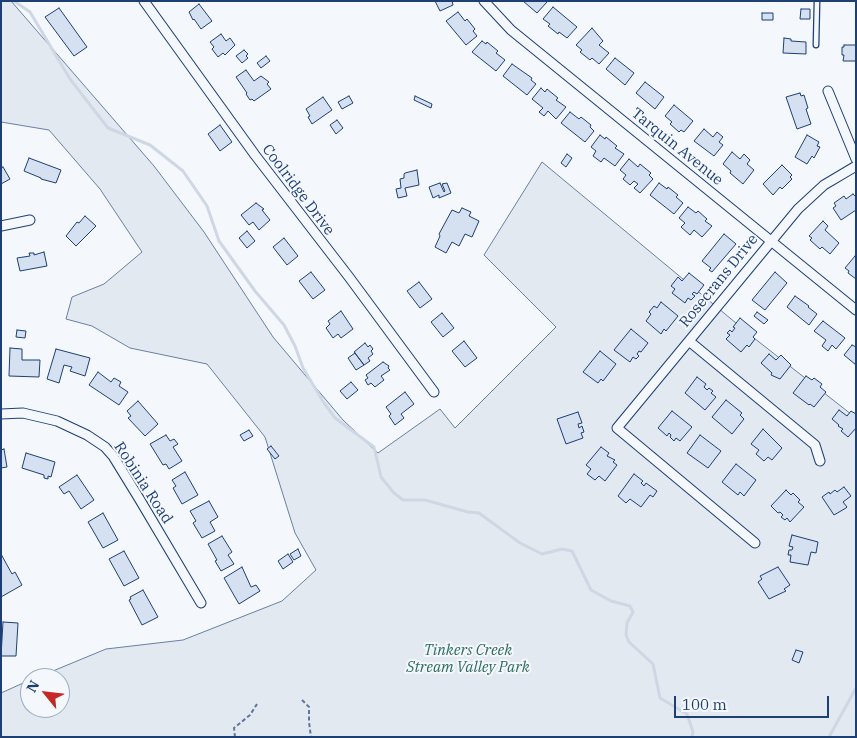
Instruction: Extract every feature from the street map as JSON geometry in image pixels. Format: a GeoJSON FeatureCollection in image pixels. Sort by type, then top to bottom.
{"type":"FeatureCollection","features":[{"type":"Feature","properties":{"kind":"street","name":"Coolridge Drive"},"geometry":{"type":"LineString","coordinates":[[144,1],[255,155],[434,392]]}},
{"type":"Feature","properties":{"kind":"street","name":"Tarquin Avenue"},"geometry":{"type":"LineString","coordinates":[[484,1],[511,30],[856,310]]}},
{"type":"Feature","properties":{"kind":"street"},"geometry":{"type":"LineString","coordinates":[[828,92],[856,159]]}},
{"type":"Feature","properties":{"kind":"street","name":"Rosecrans Drive"},"geometry":{"type":"LineString","coordinates":[[755,542],[617,428],[798,208],[815,192],[837,176],[856,166]]}},
{"type":"Feature","properties":{"kind":"street"},"geometry":{"type":"LineString","coordinates":[[1,226],[30,220]]}},
{"type":"Feature","properties":{"kind":"street"},"geometry":{"type":"LineString","coordinates":[[689,341],[815,445],[820,461]]}},
{"type":"Feature","properties":{"kind":"street","name":"Robinia Road"},"geometry":{"type":"LineString","coordinates":[[1,414],[30,414],[56,421],[87,435],[105,447],[113,456],[201,603]]}},
{"type":"Feature","properties":{"kind":"lane"},"geometry":{"type":"LineString","coordinates":[[816,45],[817,1]]}},
{"type":"Feature","properties":{"kind":"path"},"geometry":{"type":"LineString","coordinates":[[302,700],[309,707],[311,737]]}},
{"type":"Feature","properties":{"kind":"path"},"geometry":{"type":"LineString","coordinates":[[234,737],[234,728],[250,716],[257,704]]}},
{"type":"Feature","properties":{"kind":"green space","name":"Tinkers Creek Stream Valley Park"},"geometry":{"type":"Polygon","coordinates":[[[1,1],[11,1],[154,166],[204,232],[273,337],[343,420],[378,453],[440,409],[455,428],[556,327],[484,255],[542,162],[754,338],[856,418],[856,737],[1,737],[1,693],[20,684],[20,718],[70,718],[70,668],[60,668],[106,649],[183,640],[282,601],[316,570],[295,533],[265,437],[207,364],[130,348],[92,326],[66,319],[72,297],[104,284],[142,252],[100,189],[49,130],[1,122],[1,1]]]}},
{"type":"Feature","properties":{"kind":"building"},"geometry":{"type":"Polygon","coordinates":[[[435,1],[452,1],[453,5],[440,11],[435,1]]]}},
{"type":"Feature","properties":{"kind":"building"},"geometry":{"type":"Polygon","coordinates":[[[523,1],[546,1],[547,2],[537,13],[523,1]]]}},
{"type":"Feature","properties":{"kind":"building"},"geometry":{"type":"Polygon","coordinates":[[[199,4],[212,21],[201,29],[189,12],[199,4]]]}},
{"type":"Feature","properties":{"kind":"building"},"geometry":{"type":"Polygon","coordinates":[[[553,7],[577,27],[567,38],[559,32],[558,34],[543,19],[553,7]]]}},
{"type":"Feature","properties":{"kind":"building"},"geometry":{"type":"Polygon","coordinates":[[[59,8],[87,47],[74,56],[45,17],[59,8]]]}},
{"type":"Feature","properties":{"kind":"building"},"geometry":{"type":"Polygon","coordinates":[[[801,9],[810,9],[810,19],[800,19],[801,9]]]}},
{"type":"Feature","properties":{"kind":"building"},"geometry":{"type":"Polygon","coordinates":[[[458,12],[475,29],[473,31],[477,36],[466,45],[446,21],[458,12]]]}},
{"type":"Feature","properties":{"kind":"building"},"geometry":{"type":"Polygon","coordinates":[[[762,13],[773,13],[773,20],[762,20],[762,13]]]}},
{"type":"Feature","properties":{"kind":"building"},"geometry":{"type":"Polygon","coordinates":[[[592,28],[603,41],[599,45],[609,53],[599,64],[580,52],[582,50],[576,45],[592,28]]]}},
{"type":"Feature","properties":{"kind":"building"},"geometry":{"type":"Polygon","coordinates":[[[221,34],[226,41],[230,38],[235,45],[225,55],[223,53],[218,57],[212,49],[214,47],[210,42],[221,34]]]}},
{"type":"Feature","properties":{"kind":"building"},"geometry":{"type":"Polygon","coordinates":[[[784,38],[791,39],[791,41],[806,42],[806,54],[783,53],[784,38]]]}},
{"type":"Feature","properties":{"kind":"building"},"geometry":{"type":"Polygon","coordinates":[[[482,41],[486,44],[487,42],[498,51],[496,53],[505,60],[496,71],[472,52],[482,41]]]}},
{"type":"Feature","properties":{"kind":"building"},"geometry":{"type":"Polygon","coordinates":[[[844,45],[856,45],[856,61],[843,61],[842,47],[844,45]]]}},
{"type":"Feature","properties":{"kind":"building"},"geometry":{"type":"Polygon","coordinates":[[[244,50],[248,54],[246,56],[248,58],[242,63],[236,56],[244,50]]]}},
{"type":"Feature","properties":{"kind":"building"},"geometry":{"type":"Polygon","coordinates":[[[266,56],[270,61],[261,68],[257,63],[266,56]]]}},
{"type":"Feature","properties":{"kind":"building"},"geometry":{"type":"Polygon","coordinates":[[[615,58],[634,73],[625,85],[606,69],[615,58]]]}},
{"type":"Feature","properties":{"kind":"building"},"geometry":{"type":"Polygon","coordinates":[[[512,64],[532,78],[531,80],[536,84],[527,95],[503,76],[512,64]]]}},
{"type":"Feature","properties":{"kind":"building"},"geometry":{"type":"Polygon","coordinates":[[[246,70],[254,81],[261,76],[269,82],[267,84],[271,89],[254,101],[250,100],[236,77],[246,70]]]}},
{"type":"Feature","properties":{"kind":"building"},"geometry":{"type":"Polygon","coordinates":[[[645,82],[664,97],[655,109],[636,93],[645,82]]]}},
{"type":"Feature","properties":{"kind":"building"},"geometry":{"type":"Polygon","coordinates":[[[541,88],[545,92],[547,89],[558,98],[556,100],[566,107],[556,119],[548,111],[544,116],[539,112],[543,108],[532,99],[541,88]]]}},
{"type":"Feature","properties":{"kind":"building"},"geometry":{"type":"Polygon","coordinates":[[[800,93],[801,96],[804,95],[811,124],[797,129],[786,97],[800,93]]]}},
{"type":"Feature","properties":{"kind":"building"},"geometry":{"type":"Polygon","coordinates":[[[349,96],[353,103],[342,109],[338,102],[349,96]]]}},
{"type":"Feature","properties":{"kind":"building"},"geometry":{"type":"Polygon","coordinates":[[[415,96],[432,104],[431,108],[414,100],[415,96]]]}},
{"type":"Feature","properties":{"kind":"building"},"geometry":{"type":"Polygon","coordinates":[[[323,97],[332,110],[312,124],[306,109],[323,97]]]}},
{"type":"Feature","properties":{"kind":"building"},"geometry":{"type":"Polygon","coordinates":[[[674,105],[693,121],[684,132],[681,130],[679,132],[670,124],[672,122],[665,116],[674,105]]]}},
{"type":"Feature","properties":{"kind":"building"},"geometry":{"type":"Polygon","coordinates":[[[570,112],[579,119],[581,117],[591,125],[590,127],[594,131],[585,142],[561,123],[570,112]]]}},
{"type":"Feature","properties":{"kind":"building"},"geometry":{"type":"Polygon","coordinates":[[[337,120],[343,128],[336,134],[330,125],[337,120]]]}},
{"type":"Feature","properties":{"kind":"building"},"geometry":{"type":"Polygon","coordinates":[[[220,125],[232,142],[220,151],[208,134],[220,125]]]}},
{"type":"Feature","properties":{"kind":"building"},"geometry":{"type":"Polygon","coordinates":[[[704,129],[713,137],[717,132],[723,137],[719,142],[723,145],[714,156],[694,141],[704,129]]]}},
{"type":"Feature","properties":{"kind":"building"},"geometry":{"type":"Polygon","coordinates":[[[600,135],[605,139],[606,137],[617,146],[615,148],[624,154],[615,166],[604,158],[601,162],[593,156],[596,151],[591,147],[600,135]]]}},
{"type":"Feature","properties":{"kind":"building"},"geometry":{"type":"Polygon","coordinates":[[[807,135],[819,142],[817,146],[820,147],[814,158],[812,156],[807,164],[795,157],[807,135]]]}},
{"type":"Feature","properties":{"kind":"building"},"geometry":{"type":"Polygon","coordinates":[[[732,152],[740,159],[744,154],[750,160],[747,164],[754,170],[743,184],[723,164],[732,152]]]}},
{"type":"Feature","properties":{"kind":"building"},"geometry":{"type":"Polygon","coordinates":[[[567,154],[572,158],[566,167],[561,163],[567,154]]]}},
{"type":"Feature","properties":{"kind":"building"},"geometry":{"type":"Polygon","coordinates":[[[29,158],[61,170],[56,183],[41,179],[24,171],[29,158]]]}},
{"type":"Feature","properties":{"kind":"building"},"geometry":{"type":"Polygon","coordinates":[[[629,159],[638,167],[640,164],[651,173],[649,175],[653,179],[640,193],[634,188],[638,184],[634,181],[630,185],[623,179],[626,175],[620,170],[629,159]]]}},
{"type":"Feature","properties":{"kind":"building"},"geometry":{"type":"Polygon","coordinates":[[[782,165],[792,175],[790,177],[792,179],[782,189],[780,187],[773,195],[763,184],[782,165]]]}},
{"type":"Feature","properties":{"kind":"building"},"geometry":{"type":"Polygon","coordinates":[[[3,167],[10,179],[1,184],[1,168],[3,167]]]}},
{"type":"Feature","properties":{"kind":"building"},"geometry":{"type":"Polygon","coordinates":[[[417,170],[419,185],[405,188],[407,196],[398,198],[396,189],[401,188],[400,179],[404,178],[405,173],[417,170]]]}},
{"type":"Feature","properties":{"kind":"building"},"geometry":{"type":"Polygon","coordinates":[[[440,183],[444,192],[442,184],[447,183],[451,193],[439,198],[439,195],[433,198],[429,187],[440,183]]]}},
{"type":"Feature","properties":{"kind":"building"},"geometry":{"type":"Polygon","coordinates":[[[659,183],[678,195],[676,197],[683,203],[674,214],[650,195],[659,183]]]}},
{"type":"Feature","properties":{"kind":"building"},"geometry":{"type":"Polygon","coordinates":[[[853,194],[856,197],[856,210],[841,220],[833,208],[836,206],[834,203],[844,196],[846,199],[853,194]]]}},
{"type":"Feature","properties":{"kind":"building"},"geometry":{"type":"Polygon","coordinates":[[[256,203],[264,209],[262,210],[270,220],[259,230],[253,222],[249,225],[241,215],[256,203]]]}},
{"type":"Feature","properties":{"kind":"building"},"geometry":{"type":"Polygon","coordinates":[[[688,207],[696,213],[698,211],[707,219],[705,221],[712,226],[702,237],[694,230],[690,235],[681,227],[685,223],[679,218],[688,207]]]}},
{"type":"Feature","properties":{"kind":"building"},"geometry":{"type":"Polygon","coordinates":[[[462,208],[471,212],[469,216],[479,221],[472,237],[465,234],[459,246],[452,242],[446,253],[435,247],[440,236],[439,234],[452,210],[459,213],[462,208]]]}},
{"type":"Feature","properties":{"kind":"building"},"geometry":{"type":"Polygon","coordinates":[[[85,216],[96,226],[76,246],[66,236],[77,222],[79,223],[85,216]]]}},
{"type":"Feature","properties":{"kind":"building"},"geometry":{"type":"Polygon","coordinates":[[[823,221],[828,226],[825,230],[839,243],[830,254],[822,247],[820,249],[810,240],[812,238],[809,236],[823,221]]]}},
{"type":"Feature","properties":{"kind":"building"},"geometry":{"type":"Polygon","coordinates":[[[247,231],[255,241],[247,248],[239,238],[247,231]]]}},
{"type":"Feature","properties":{"kind":"building"},"geometry":{"type":"Polygon","coordinates":[[[724,234],[736,244],[712,272],[709,270],[711,268],[702,261],[724,234]]]}},
{"type":"Feature","properties":{"kind":"building"},"geometry":{"type":"Polygon","coordinates":[[[284,238],[298,256],[287,265],[273,247],[284,238]]]}},
{"type":"Feature","properties":{"kind":"building"},"geometry":{"type":"Polygon","coordinates":[[[44,252],[47,266],[20,271],[17,258],[30,256],[29,253],[34,253],[34,255],[44,252]]]}},
{"type":"Feature","properties":{"kind":"building"},"geometry":{"type":"Polygon","coordinates":[[[856,256],[856,279],[845,268],[856,256]]]}},
{"type":"Feature","properties":{"kind":"building"},"geometry":{"type":"Polygon","coordinates":[[[311,272],[325,290],[313,299],[299,281],[311,272]]]}},
{"type":"Feature","properties":{"kind":"building"},"geometry":{"type":"Polygon","coordinates":[[[775,272],[787,283],[765,310],[752,300],[775,272]]]}},
{"type":"Feature","properties":{"kind":"building"},"geometry":{"type":"Polygon","coordinates":[[[689,273],[704,285],[697,294],[694,292],[692,294],[695,296],[691,300],[688,298],[685,303],[672,293],[675,289],[671,286],[678,277],[682,281],[689,273]]]}},
{"type":"Feature","properties":{"kind":"building"},"geometry":{"type":"Polygon","coordinates":[[[419,282],[432,299],[420,308],[407,291],[419,282]]]}},
{"type":"Feature","properties":{"kind":"building"},"geometry":{"type":"Polygon","coordinates":[[[795,296],[817,314],[809,325],[787,307],[795,296]]]}},
{"type":"Feature","properties":{"kind":"building"},"geometry":{"type":"Polygon","coordinates":[[[661,302],[678,316],[666,331],[664,329],[661,334],[646,321],[651,314],[649,312],[654,306],[657,308],[661,302]]]}},
{"type":"Feature","properties":{"kind":"building"},"geometry":{"type":"Polygon","coordinates":[[[341,311],[353,329],[341,338],[338,334],[333,338],[326,328],[330,324],[328,321],[341,311]]]}},
{"type":"Feature","properties":{"kind":"building"},"geometry":{"type":"Polygon","coordinates":[[[757,312],[768,320],[764,324],[754,316],[757,312]]]}},
{"type":"Feature","properties":{"kind":"building"},"geometry":{"type":"Polygon","coordinates":[[[442,313],[454,328],[443,337],[431,322],[442,313]]]}},
{"type":"Feature","properties":{"kind":"building"},"geometry":{"type":"Polygon","coordinates":[[[740,318],[757,332],[753,337],[755,339],[749,347],[747,345],[741,352],[726,339],[730,335],[727,333],[730,330],[732,332],[735,328],[733,327],[740,318]]]}},
{"type":"Feature","properties":{"kind":"building"},"geometry":{"type":"Polygon","coordinates":[[[823,321],[845,338],[836,349],[832,345],[828,351],[822,346],[826,340],[814,331],[823,321]]]}},
{"type":"Feature","properties":{"kind":"building"},"geometry":{"type":"Polygon","coordinates":[[[631,329],[648,343],[641,352],[639,351],[637,354],[639,356],[636,359],[633,357],[630,362],[614,350],[631,329]]]}},
{"type":"Feature","properties":{"kind":"building"},"geometry":{"type":"Polygon","coordinates":[[[17,330],[26,331],[25,338],[16,337],[17,330]]]}},
{"type":"Feature","properties":{"kind":"building"},"geometry":{"type":"Polygon","coordinates":[[[464,341],[477,358],[465,367],[452,351],[464,341]]]}},
{"type":"Feature","properties":{"kind":"building"},"geometry":{"type":"Polygon","coordinates":[[[365,343],[373,349],[371,351],[373,354],[368,358],[370,361],[364,365],[354,352],[365,343]]]}},
{"type":"Feature","properties":{"kind":"building"},"geometry":{"type":"Polygon","coordinates":[[[852,345],[856,347],[856,365],[844,355],[852,345]]]}},
{"type":"Feature","properties":{"kind":"building"},"geometry":{"type":"Polygon","coordinates":[[[10,348],[22,349],[22,360],[40,360],[39,377],[9,376],[10,348]]]}},
{"type":"Feature","properties":{"kind":"building"},"geometry":{"type":"Polygon","coordinates":[[[56,349],[90,358],[85,376],[70,371],[72,367],[64,365],[59,383],[47,379],[56,349]]]}},
{"type":"Feature","properties":{"kind":"building"},"geometry":{"type":"Polygon","coordinates":[[[600,351],[616,364],[603,381],[601,379],[598,383],[583,372],[600,351]]]}},
{"type":"Feature","properties":{"kind":"building"},"geometry":{"type":"Polygon","coordinates":[[[355,353],[364,365],[356,370],[348,358],[355,353]]]}},
{"type":"Feature","properties":{"kind":"building"},"geometry":{"type":"Polygon","coordinates":[[[769,354],[776,360],[781,355],[791,365],[780,379],[771,375],[772,373],[761,363],[769,354]]]}},
{"type":"Feature","properties":{"kind":"building"},"geometry":{"type":"Polygon","coordinates":[[[383,362],[389,366],[390,370],[381,376],[384,380],[375,387],[371,383],[368,385],[365,380],[368,378],[366,375],[383,362]]]}},
{"type":"Feature","properties":{"kind":"building"},"geometry":{"type":"Polygon","coordinates":[[[98,372],[111,382],[114,378],[121,382],[119,386],[128,392],[119,405],[89,385],[98,372]]]}},
{"type":"Feature","properties":{"kind":"building"},"geometry":{"type":"Polygon","coordinates":[[[806,376],[812,380],[814,378],[822,384],[820,387],[826,392],[814,407],[793,393],[806,376]]]}},
{"type":"Feature","properties":{"kind":"building"},"geometry":{"type":"Polygon","coordinates":[[[697,377],[706,384],[704,387],[707,390],[709,388],[713,391],[711,393],[716,397],[705,410],[685,393],[697,377]]]}},
{"type":"Feature","properties":{"kind":"building"},"geometry":{"type":"Polygon","coordinates":[[[351,382],[358,390],[347,399],[340,391],[351,382]]]}},
{"type":"Feature","properties":{"kind":"building"},"geometry":{"type":"Polygon","coordinates":[[[405,392],[414,404],[401,414],[404,418],[395,425],[386,407],[405,392]]]}},
{"type":"Feature","properties":{"kind":"building"},"geometry":{"type":"Polygon","coordinates":[[[726,400],[742,413],[740,415],[744,419],[732,434],[712,417],[726,400]]]}},
{"type":"Feature","properties":{"kind":"building"},"geometry":{"type":"Polygon","coordinates":[[[138,401],[158,424],[145,436],[128,418],[131,416],[127,411],[138,401]]]}},
{"type":"Feature","properties":{"kind":"building"},"geometry":{"type":"Polygon","coordinates":[[[839,410],[847,416],[851,411],[856,414],[856,428],[848,437],[841,431],[843,429],[832,419],[839,410]]]}},
{"type":"Feature","properties":{"kind":"building"},"geometry":{"type":"Polygon","coordinates":[[[672,411],[692,427],[680,441],[676,438],[674,441],[669,433],[667,436],[658,428],[672,411]]]}},
{"type":"Feature","properties":{"kind":"building"},"geometry":{"type":"Polygon","coordinates":[[[578,412],[582,423],[578,424],[579,428],[582,426],[584,432],[581,433],[583,438],[566,444],[557,419],[578,412]]]}},
{"type":"Feature","properties":{"kind":"building"},"geometry":{"type":"Polygon","coordinates":[[[763,429],[782,448],[772,460],[768,457],[764,461],[756,454],[759,450],[751,444],[763,429]]]}},
{"type":"Feature","properties":{"kind":"building"},"geometry":{"type":"Polygon","coordinates":[[[249,430],[253,436],[244,441],[240,435],[249,430]]]}},
{"type":"Feature","properties":{"kind":"building"},"geometry":{"type":"Polygon","coordinates":[[[166,435],[170,441],[174,439],[178,444],[173,447],[182,461],[169,469],[166,464],[163,465],[150,444],[166,435]]]}},
{"type":"Feature","properties":{"kind":"building"},"geometry":{"type":"Polygon","coordinates":[[[700,435],[721,451],[708,468],[687,453],[700,435]]]}},
{"type":"Feature","properties":{"kind":"building"},"geometry":{"type":"Polygon","coordinates":[[[271,446],[279,456],[275,459],[267,449],[271,446]]]}},
{"type":"Feature","properties":{"kind":"building"},"geometry":{"type":"Polygon","coordinates":[[[601,447],[609,453],[607,456],[615,460],[613,462],[617,465],[605,481],[599,476],[595,480],[587,474],[591,469],[586,465],[601,447]]]}},
{"type":"Feature","properties":{"kind":"building"},"geometry":{"type":"Polygon","coordinates":[[[4,449],[7,467],[1,468],[1,450],[4,449]]]}},
{"type":"Feature","properties":{"kind":"building"},"geometry":{"type":"Polygon","coordinates":[[[26,453],[55,462],[51,477],[48,476],[48,479],[44,478],[44,475],[22,468],[26,453]]]}},
{"type":"Feature","properties":{"kind":"building"},"geometry":{"type":"Polygon","coordinates":[[[736,464],[756,480],[744,496],[740,492],[738,495],[722,482],[736,464]]]}},
{"type":"Feature","properties":{"kind":"building"},"geometry":{"type":"Polygon","coordinates":[[[185,472],[198,495],[182,504],[173,488],[176,486],[172,480],[185,472]]]}},
{"type":"Feature","properties":{"kind":"building"},"geometry":{"type":"Polygon","coordinates":[[[634,474],[643,481],[641,483],[644,486],[646,483],[657,491],[653,497],[650,495],[641,507],[630,499],[626,503],[618,496],[634,474]]]}},
{"type":"Feature","properties":{"kind":"building"},"geometry":{"type":"Polygon","coordinates":[[[77,475],[94,500],[81,509],[69,491],[64,494],[59,487],[77,475]]]}},
{"type":"Feature","properties":{"kind":"building"},"geometry":{"type":"Polygon","coordinates":[[[844,487],[851,496],[843,502],[847,507],[834,515],[822,497],[835,490],[837,492],[844,487]]]}},
{"type":"Feature","properties":{"kind":"building"},"geometry":{"type":"Polygon","coordinates":[[[786,490],[791,495],[793,493],[800,500],[798,502],[804,507],[790,522],[787,518],[785,520],[781,517],[783,515],[771,506],[786,490]]]}},
{"type":"Feature","properties":{"kind":"building"},"geometry":{"type":"Polygon","coordinates":[[[209,501],[218,517],[210,522],[215,531],[202,538],[193,523],[196,521],[190,511],[209,501]]]}},
{"type":"Feature","properties":{"kind":"building"},"geometry":{"type":"Polygon","coordinates":[[[103,513],[118,540],[103,548],[88,522],[103,513]]]}},
{"type":"Feature","properties":{"kind":"building"},"geometry":{"type":"Polygon","coordinates":[[[792,535],[818,542],[816,553],[811,552],[808,565],[790,562],[791,555],[788,555],[789,550],[792,550],[793,547],[789,546],[792,535]]]}},
{"type":"Feature","properties":{"kind":"building"},"geometry":{"type":"Polygon","coordinates":[[[222,536],[232,552],[228,555],[234,564],[221,571],[208,544],[222,536]]]}},
{"type":"Feature","properties":{"kind":"building"},"geometry":{"type":"Polygon","coordinates":[[[298,549],[301,556],[294,560],[290,554],[298,549]]]}},
{"type":"Feature","properties":{"kind":"building"},"geometry":{"type":"Polygon","coordinates":[[[124,551],[139,578],[124,586],[109,559],[124,551]]]}},
{"type":"Feature","properties":{"kind":"building"},"geometry":{"type":"Polygon","coordinates":[[[1,554],[12,574],[15,572],[22,585],[1,597],[1,554]]]}},
{"type":"Feature","properties":{"kind":"building"},"geometry":{"type":"Polygon","coordinates":[[[288,554],[293,562],[283,569],[278,561],[288,554]]]}},
{"type":"Feature","properties":{"kind":"building"},"geometry":{"type":"Polygon","coordinates":[[[242,567],[251,587],[256,585],[260,591],[239,604],[224,578],[242,567]]]}},
{"type":"Feature","properties":{"kind":"building"},"geometry":{"type":"Polygon","coordinates":[[[778,567],[790,585],[784,589],[786,591],[769,599],[758,582],[762,579],[760,576],[778,567]]]}},
{"type":"Feature","properties":{"kind":"building"},"geometry":{"type":"Polygon","coordinates":[[[143,590],[158,617],[142,625],[129,600],[131,599],[130,597],[143,590]]]}},
{"type":"Feature","properties":{"kind":"building"},"geometry":{"type":"Polygon","coordinates":[[[3,622],[18,623],[16,656],[1,656],[3,622]]]}},
{"type":"Feature","properties":{"kind":"building"},"geometry":{"type":"Polygon","coordinates":[[[796,650],[803,652],[799,663],[792,660],[796,650]]]}},
{"type":"Feature","properties":{"kind":"waterway"},"geometry":{"type":"LineString","coordinates":[[14,1],[30,12],[70,79],[108,128],[150,145],[183,171],[207,206],[219,241],[255,291],[284,325],[295,346],[303,368],[324,403],[335,418],[374,447],[381,477],[394,493],[403,500],[425,500],[468,512],[479,513],[520,543],[542,554],[562,549],[572,551],[591,590],[611,601],[630,606],[633,612],[627,623],[626,635],[629,642],[653,664],[660,698],[687,714],[693,732],[692,737]]}},
{"type":"Feature","properties":{"kind":"waterway"},"geometry":{"type":"LineString","coordinates":[[829,737],[856,688]]}}]}
